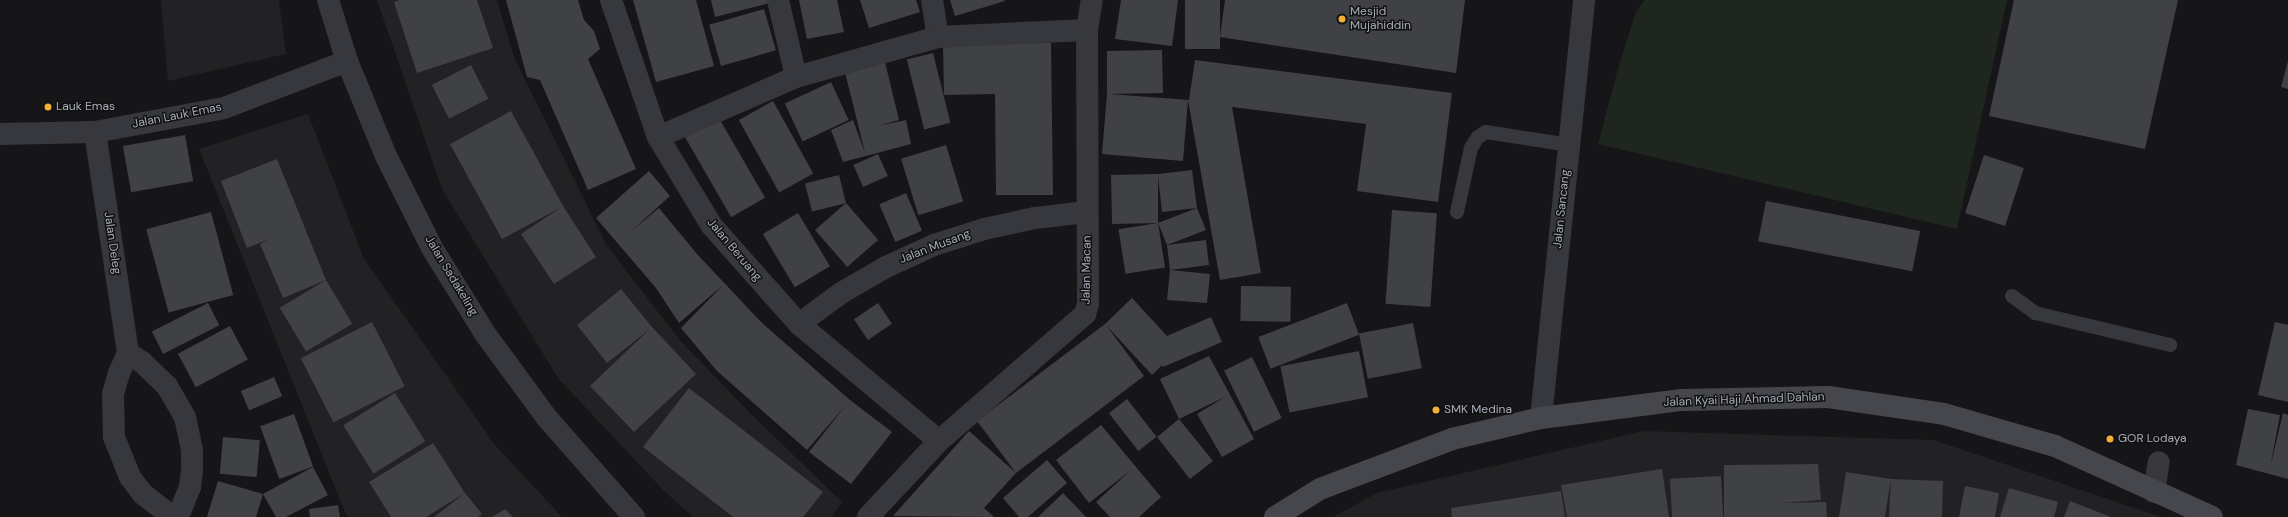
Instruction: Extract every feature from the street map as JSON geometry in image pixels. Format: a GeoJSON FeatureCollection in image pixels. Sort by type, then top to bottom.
{"type":"FeatureCollection","features":[{"type":"Feature","properties":{"kind":"main road","name":"Jalan Kyai Haji Ahmad Dahlan"},"geometry":{"type":"LineString","coordinates":[[1275,517],[1320,489],[1452,439],[1541,418],[1682,400],[1828,397],[1944,414],[2055,446],[2212,517]]}},
{"type":"Feature","properties":{"kind":"street","name":"Jalan Sadakeling"},"geometry":{"type":"LineString","coordinates":[[328,0],[347,61],[386,156],[418,220],[486,335],[547,418],[634,517]]}},
{"type":"Feature","properties":{"kind":"street","name":"Jalan Beruang"},"geometry":{"type":"LineString","coordinates":[[611,0],[658,137],[712,226],[799,324],[939,441]]}},
{"type":"Feature","properties":{"kind":"street"},"geometry":{"type":"LineString","coordinates":[[778,0],[796,77]]}},
{"type":"Feature","properties":{"kind":"street"},"geometry":{"type":"LineString","coordinates":[[932,0],[938,38]]}},
{"type":"Feature","properties":{"kind":"street","name":"Jalan Macan"},"geometry":{"type":"LineString","coordinates":[[868,517],[939,441],[1085,314],[1088,304],[1088,30],[1092,0]]}},
{"type":"Feature","properties":{"kind":"street","name":"Jalan Sancang"},"geometry":{"type":"LineString","coordinates":[[1541,418],[1584,0]]}},
{"type":"Feature","properties":{"kind":"street"},"geometry":{"type":"LineString","coordinates":[[658,137],[796,77],[938,38],[1088,30]]}},
{"type":"Feature","properties":{"kind":"street","name":"Jalan Lauk Emas"},"geometry":{"type":"LineString","coordinates":[[0,134],[95,132],[224,108],[347,61]]}},
{"type":"Feature","properties":{"kind":"street","name":"Jalan Deleg"},"geometry":{"type":"LineString","coordinates":[[95,132],[128,353]]}},
{"type":"Feature","properties":{"kind":"street","name":"Jalan Musang"},"geometry":{"type":"LineString","coordinates":[[799,324],[841,293],[886,267],[934,245],[991,227],[1036,218],[1087,212]]}},
{"type":"Feature","properties":{"kind":"street"},"geometry":{"type":"LineString","coordinates":[[172,517],[143,494],[130,477],[114,437],[113,394],[119,373],[128,353],[142,362],[168,386],[185,417],[192,451],[192,469],[190,486],[178,517]]}},
{"type":"Feature","properties":{"kind":"street"},"geometry":{"type":"LineString","coordinates":[[2154,492],[2159,462]]}},
{"type":"Feature","properties":{"kind":"lane"},"geometry":{"type":"LineString","coordinates":[[1457,212],[1471,148],[1478,137],[1486,132],[1569,145]]}},
{"type":"Feature","properties":{"kind":"lane"},"geometry":{"type":"LineString","coordinates":[[2012,296],[2035,313],[2170,345]]}},
{"type":"Feature","properties":{"kind":"shaded area"},"geometry":{"type":"Polygon","coordinates":[[[161,0],[279,0],[286,54],[168,81],[161,0]]]}},
{"type":"Feature","properties":{"kind":"shaded area"},"geometry":{"type":"Polygon","coordinates":[[[377,0],[497,0],[514,57],[606,244],[678,338],[750,413],[842,502],[832,517],[693,517],[664,491],[558,378],[442,189],[377,0]]]}},
{"type":"Feature","properties":{"kind":"shaded area"},"geometry":{"type":"Polygon","coordinates":[[[1645,0],[2007,0],[1957,229],[1598,144],[1619,65],[1636,12],[1645,0]]]}},
{"type":"Feature","properties":{"kind":"shaded area"},"geometry":{"type":"Polygon","coordinates":[[[308,114],[364,259],[495,445],[562,517],[347,517],[199,149],[308,114]]]}},
{"type":"Feature","properties":{"kind":"shaded area"},"geometry":{"type":"Polygon","coordinates":[[[1644,431],[1934,440],[2161,517],[1333,517],[1377,493],[1644,431]]]}},
{"type":"Feature","properties":{"kind":"building"},"geometry":{"type":"Polygon","coordinates":[[[400,0],[477,0],[493,48],[417,73],[394,2],[400,0]]]}},
{"type":"Feature","properties":{"kind":"building"},"geometry":{"type":"Polygon","coordinates":[[[506,0],[578,0],[584,20],[594,31],[600,49],[588,59],[636,169],[588,190],[540,80],[527,77],[506,0]]]}},
{"type":"Feature","properties":{"kind":"building"},"geometry":{"type":"Polygon","coordinates":[[[633,0],[696,0],[714,66],[656,82],[633,0]]]}},
{"type":"Feature","properties":{"kind":"building"},"geometry":{"type":"Polygon","coordinates":[[[711,0],[769,0],[770,3],[715,17],[711,0]]]}},
{"type":"Feature","properties":{"kind":"building"},"geometry":{"type":"Polygon","coordinates":[[[799,0],[837,0],[844,32],[807,39],[799,0]]]}},
{"type":"Feature","properties":{"kind":"building"},"geometry":{"type":"Polygon","coordinates":[[[860,0],[916,0],[920,12],[869,28],[860,0]]]}},
{"type":"Feature","properties":{"kind":"building"},"geometry":{"type":"Polygon","coordinates":[[[950,0],[1004,0],[1005,1],[955,16],[950,0]]]}},
{"type":"Feature","properties":{"kind":"building"},"geometry":{"type":"Polygon","coordinates":[[[1121,0],[1178,0],[1172,46],[1115,39],[1121,0]]]}},
{"type":"Feature","properties":{"kind":"building"},"geometry":{"type":"Polygon","coordinates":[[[1185,0],[1220,0],[1220,49],[1185,49],[1185,0]]]}},
{"type":"Feature","properties":{"kind":"building","name":"Mesjid Mujahiddin"},"geometry":{"type":"Polygon","coordinates":[[[1225,0],[1465,0],[1456,73],[1220,37],[1225,0]]]}},
{"type":"Feature","properties":{"kind":"building"},"geometry":{"type":"Polygon","coordinates":[[[2014,0],[2178,0],[2145,149],[1989,116],[2014,0]]]}},
{"type":"Feature","properties":{"kind":"building"},"geometry":{"type":"Polygon","coordinates":[[[764,9],[776,50],[721,66],[709,25],[764,9]]]}},
{"type":"Feature","properties":{"kind":"building"},"geometry":{"type":"Polygon","coordinates":[[[1051,43],[1053,195],[996,195],[995,94],[944,95],[943,44],[1051,43]]]}},
{"type":"Feature","properties":{"kind":"building"},"geometry":{"type":"Polygon","coordinates":[[[1162,50],[1163,93],[1109,94],[1189,100],[1195,60],[1452,93],[1438,202],[1357,191],[1366,124],[1232,107],[1261,273],[1220,280],[1188,100],[1183,161],[1102,154],[1107,94],[1107,51],[1162,50]]]}},
{"type":"Feature","properties":{"kind":"building"},"geometry":{"type":"Polygon","coordinates":[[[933,53],[950,123],[924,129],[907,60],[933,53]]]}},
{"type":"Feature","properties":{"kind":"building"},"geometry":{"type":"Polygon","coordinates":[[[2288,61],[2288,89],[2281,87],[2288,61]]]}},
{"type":"Feature","properties":{"kind":"building"},"geometry":{"type":"Polygon","coordinates":[[[885,62],[899,120],[878,126],[906,120],[911,144],[843,162],[831,130],[853,120],[865,153],[845,72],[885,62]]]}},
{"type":"Feature","properties":{"kind":"building"},"geometry":{"type":"Polygon","coordinates":[[[471,65],[488,99],[449,119],[432,85],[471,65]]]}},
{"type":"Feature","properties":{"kind":"building"},"geometry":{"type":"Polygon","coordinates":[[[831,82],[849,120],[803,142],[785,104],[831,82]]]}},
{"type":"Feature","properties":{"kind":"building"},"geometry":{"type":"Polygon","coordinates":[[[773,101],[813,174],[779,193],[739,120],[773,101]]]}},
{"type":"Feature","properties":{"kind":"building"},"geometry":{"type":"Polygon","coordinates":[[[511,111],[563,206],[596,257],[554,284],[521,234],[560,208],[502,239],[450,144],[511,111]]]}},
{"type":"Feature","properties":{"kind":"building"},"geometry":{"type":"Polygon","coordinates":[[[719,118],[765,198],[731,217],[685,138],[719,118]]]}},
{"type":"Feature","properties":{"kind":"building"},"geometry":{"type":"Polygon","coordinates":[[[185,135],[193,181],[131,192],[123,146],[185,135]]]}},
{"type":"Feature","properties":{"kind":"building"},"geometry":{"type":"Polygon","coordinates":[[[946,145],[963,201],[918,215],[901,159],[946,145]]]}},
{"type":"Feature","properties":{"kind":"building"},"geometry":{"type":"Polygon","coordinates":[[[878,154],[888,176],[863,187],[853,165],[878,154]]]}},
{"type":"Feature","properties":{"kind":"building"},"geometry":{"type":"Polygon","coordinates":[[[1984,155],[2024,168],[2005,226],[1965,213],[1984,155]]]}},
{"type":"Feature","properties":{"kind":"building"},"geometry":{"type":"Polygon","coordinates":[[[277,159],[326,280],[283,298],[260,244],[269,239],[247,248],[221,181],[277,159]]]}},
{"type":"Feature","properties":{"kind":"building"},"geometry":{"type":"Polygon","coordinates":[[[1192,170],[1197,208],[1162,212],[1158,176],[1158,223],[1112,224],[1111,175],[1158,174],[1192,170]]]}},
{"type":"Feature","properties":{"kind":"building"},"geometry":{"type":"Polygon","coordinates":[[[649,171],[670,196],[629,233],[659,208],[697,254],[761,322],[850,400],[892,432],[851,484],[809,452],[846,405],[807,450],[717,371],[681,328],[723,285],[679,323],[656,288],[596,218],[649,171]]]}},
{"type":"Feature","properties":{"kind":"building"},"geometry":{"type":"Polygon","coordinates":[[[839,175],[846,203],[812,212],[805,183],[839,175]]]}},
{"type":"Feature","properties":{"kind":"building"},"geometry":{"type":"Polygon","coordinates":[[[906,193],[922,231],[895,242],[879,204],[906,193]]]}},
{"type":"Feature","properties":{"kind":"building"},"geometry":{"type":"Polygon","coordinates":[[[1766,201],[1920,231],[1912,271],[1758,241],[1766,201]]]}},
{"type":"Feature","properties":{"kind":"building"},"geometry":{"type":"Polygon","coordinates":[[[846,203],[878,240],[847,267],[815,230],[846,203]]]}},
{"type":"Feature","properties":{"kind":"building"},"geometry":{"type":"Polygon","coordinates":[[[1197,208],[1206,230],[1167,245],[1158,223],[1197,208]]]}},
{"type":"Feature","properties":{"kind":"building"},"geometry":{"type":"Polygon","coordinates":[[[1392,210],[1437,213],[1430,307],[1385,304],[1392,210]]]}},
{"type":"Feature","properties":{"kind":"building"},"geometry":{"type":"Polygon","coordinates":[[[211,212],[233,295],[169,312],[146,229],[211,212]]]}},
{"type":"Feature","properties":{"kind":"building"},"geometry":{"type":"Polygon","coordinates":[[[798,213],[830,266],[795,287],[763,234],[798,213]]]}},
{"type":"Feature","properties":{"kind":"building"},"geometry":{"type":"Polygon","coordinates":[[[1158,223],[1165,267],[1126,274],[1118,229],[1158,223]]]}},
{"type":"Feature","properties":{"kind":"building"},"geometry":{"type":"Polygon","coordinates":[[[1206,240],[1209,265],[1170,270],[1167,245],[1206,240]]]}},
{"type":"Feature","properties":{"kind":"building"},"geometry":{"type":"Polygon","coordinates":[[[1170,270],[1210,274],[1207,303],[1167,300],[1170,270]]]}},
{"type":"Feature","properties":{"kind":"building"},"geometry":{"type":"Polygon","coordinates":[[[326,280],[352,324],[306,352],[280,308],[326,280]]]}},
{"type":"Feature","properties":{"kind":"building"},"geometry":{"type":"Polygon","coordinates":[[[1241,286],[1291,287],[1290,322],[1240,321],[1241,286]]]}},
{"type":"Feature","properties":{"kind":"building"},"geometry":{"type":"Polygon","coordinates":[[[621,289],[652,327],[696,374],[634,432],[590,386],[650,329],[607,363],[577,325],[621,289]]]}},
{"type":"Feature","properties":{"kind":"building"},"geometry":{"type":"Polygon","coordinates":[[[1132,298],[1167,336],[1211,317],[1222,342],[1163,367],[1162,365],[1152,375],[1106,325],[1144,376],[1016,473],[977,421],[1105,324],[1132,298]]]}},
{"type":"Feature","properties":{"kind":"building"},"geometry":{"type":"Polygon","coordinates":[[[208,303],[219,325],[163,354],[152,332],[208,303]]]}},
{"type":"Feature","properties":{"kind":"building"},"geometry":{"type":"Polygon","coordinates":[[[878,303],[892,324],[868,340],[854,319],[878,303]]]}},
{"type":"Feature","properties":{"kind":"building"},"geometry":{"type":"Polygon","coordinates":[[[1347,303],[1359,335],[1270,369],[1258,337],[1347,303]]]}},
{"type":"Feature","properties":{"kind":"building"},"geometry":{"type":"Polygon","coordinates":[[[372,322],[405,386],[333,422],[301,358],[372,322]]]}},
{"type":"Feature","properties":{"kind":"building"},"geometry":{"type":"Polygon","coordinates":[[[2275,322],[2288,325],[2288,402],[2258,395],[2275,322]]]}},
{"type":"Feature","properties":{"kind":"building"},"geometry":{"type":"Polygon","coordinates":[[[1413,323],[1422,368],[1368,379],[1359,333],[1413,323]]]}},
{"type":"Feature","properties":{"kind":"building"},"geometry":{"type":"Polygon","coordinates":[[[230,326],[248,360],[196,387],[178,354],[230,326]]]}},
{"type":"Feature","properties":{"kind":"building"},"geometry":{"type":"Polygon","coordinates":[[[1359,351],[1368,397],[1289,412],[1280,366],[1359,351]]]}},
{"type":"Feature","properties":{"kind":"building"},"geometry":{"type":"Polygon","coordinates":[[[1209,356],[1254,439],[1222,457],[1197,414],[1225,397],[1179,419],[1160,379],[1209,356]]]}},
{"type":"Feature","properties":{"kind":"building"},"geometry":{"type":"Polygon","coordinates":[[[1252,357],[1282,418],[1254,432],[1224,371],[1252,357]]]}},
{"type":"Feature","properties":{"kind":"building"},"geometry":{"type":"Polygon","coordinates":[[[274,377],[282,396],[249,410],[241,391],[274,377]]]}},
{"type":"Feature","properties":{"kind":"building"},"geometry":{"type":"Polygon","coordinates":[[[689,388],[823,492],[803,517],[733,517],[643,447],[689,388]]]}},
{"type":"Feature","properties":{"kind":"building"},"geometry":{"type":"Polygon","coordinates":[[[395,393],[425,441],[373,474],[343,425],[395,393]]]}},
{"type":"Feature","properties":{"kind":"building"},"geometry":{"type":"Polygon","coordinates":[[[1127,399],[1157,437],[1138,451],[1109,413],[1127,399]]]}},
{"type":"Feature","properties":{"kind":"building"},"geometry":{"type":"Polygon","coordinates":[[[2248,409],[2280,415],[2270,468],[2283,413],[2288,415],[2288,479],[2236,465],[2248,409]]]}},
{"type":"Feature","properties":{"kind":"building"},"geometry":{"type":"Polygon","coordinates":[[[294,414],[313,467],[279,479],[260,426],[294,414]]]}},
{"type":"Feature","properties":{"kind":"building"},"geometry":{"type":"Polygon","coordinates":[[[1179,419],[1213,461],[1190,479],[1157,437],[1179,419]]]}},
{"type":"Feature","properties":{"kind":"building"},"geometry":{"type":"Polygon","coordinates":[[[1101,425],[1161,497],[1139,517],[1110,517],[1096,502],[1131,470],[1089,503],[1056,460],[1101,425]]]}},
{"type":"Feature","properties":{"kind":"building"},"geometry":{"type":"Polygon","coordinates":[[[969,431],[1016,473],[984,508],[994,517],[893,516],[969,431]]]}},
{"type":"Feature","properties":{"kind":"building"},"geometry":{"type":"Polygon","coordinates":[[[223,437],[260,440],[257,477],[220,474],[223,437]]]}},
{"type":"Feature","properties":{"kind":"building"},"geometry":{"type":"Polygon","coordinates":[[[433,443],[465,493],[426,517],[391,517],[369,482],[433,443]]]}},
{"type":"Feature","properties":{"kind":"building"},"geometry":{"type":"Polygon","coordinates":[[[1047,460],[1067,483],[1028,517],[1019,517],[1003,498],[1047,460]]]}},
{"type":"Feature","properties":{"kind":"building"},"geometry":{"type":"Polygon","coordinates":[[[1818,464],[1821,500],[1780,503],[1826,502],[1827,517],[1724,517],[1724,465],[1818,464]]]}},
{"type":"Feature","properties":{"kind":"building"},"geometry":{"type":"Polygon","coordinates":[[[313,467],[328,495],[286,517],[276,517],[263,494],[313,467]]]}},
{"type":"Feature","properties":{"kind":"building"},"geometry":{"type":"Polygon","coordinates":[[[1662,469],[1669,517],[1567,517],[1561,485],[1662,469]]]}},
{"type":"Feature","properties":{"kind":"building"},"geometry":{"type":"Polygon","coordinates":[[[1846,472],[1891,479],[1885,517],[1839,517],[1846,472]]]}},
{"type":"Feature","properties":{"kind":"building"},"geometry":{"type":"Polygon","coordinates":[[[1721,476],[1723,517],[1672,517],[1670,479],[1721,476]]]}},
{"type":"Feature","properties":{"kind":"building"},"geometry":{"type":"Polygon","coordinates":[[[1891,479],[1943,481],[1942,517],[1889,517],[1891,479]]]}},
{"type":"Feature","properties":{"kind":"building"},"geometry":{"type":"Polygon","coordinates":[[[218,481],[263,494],[256,517],[207,517],[218,481]]]}},
{"type":"Feature","properties":{"kind":"building"},"geometry":{"type":"Polygon","coordinates":[[[1965,486],[1999,493],[1995,517],[1959,517],[1965,486]]]}},
{"type":"Feature","properties":{"kind":"building"},"geometry":{"type":"Polygon","coordinates":[[[2009,488],[2058,502],[2054,517],[2000,517],[2009,488]]]}},
{"type":"Feature","properties":{"kind":"building"},"geometry":{"type":"Polygon","coordinates":[[[1561,491],[1565,517],[1452,517],[1451,508],[1561,491]]]}},
{"type":"Feature","properties":{"kind":"building"},"geometry":{"type":"Polygon","coordinates":[[[465,493],[482,514],[478,517],[434,517],[465,493]]]}},
{"type":"Feature","properties":{"kind":"building"},"geometry":{"type":"Polygon","coordinates":[[[1063,493],[1086,517],[1038,517],[1063,493]]]}},
{"type":"Feature","properties":{"kind":"building"},"geometry":{"type":"Polygon","coordinates":[[[2070,501],[2111,517],[2064,517],[2070,501]]]}},
{"type":"Feature","properties":{"kind":"building"},"geometry":{"type":"Polygon","coordinates":[[[338,505],[340,517],[310,517],[309,509],[338,505]]]}},
{"type":"Feature","properties":{"kind":"building"},"geometry":{"type":"Polygon","coordinates":[[[505,509],[513,517],[492,517],[505,509]]]}},
{"type":"Feature","properties":{"kind":"place","name":"Mesjid Mujahiddin"},"geometry":{"type":"Point","coordinates":[1342,19]}},
{"type":"Feature","properties":{"kind":"place","name":"Lauk Emas"},"geometry":{"type":"Point","coordinates":[48,107]}},
{"type":"Feature","properties":{"kind":"place","name":"SMK Medina"},"geometry":{"type":"Point","coordinates":[1436,410]}},
{"type":"Feature","properties":{"kind":"place","name":"GOR Lodaya"},"geometry":{"type":"Point","coordinates":[2110,439]}}]}
